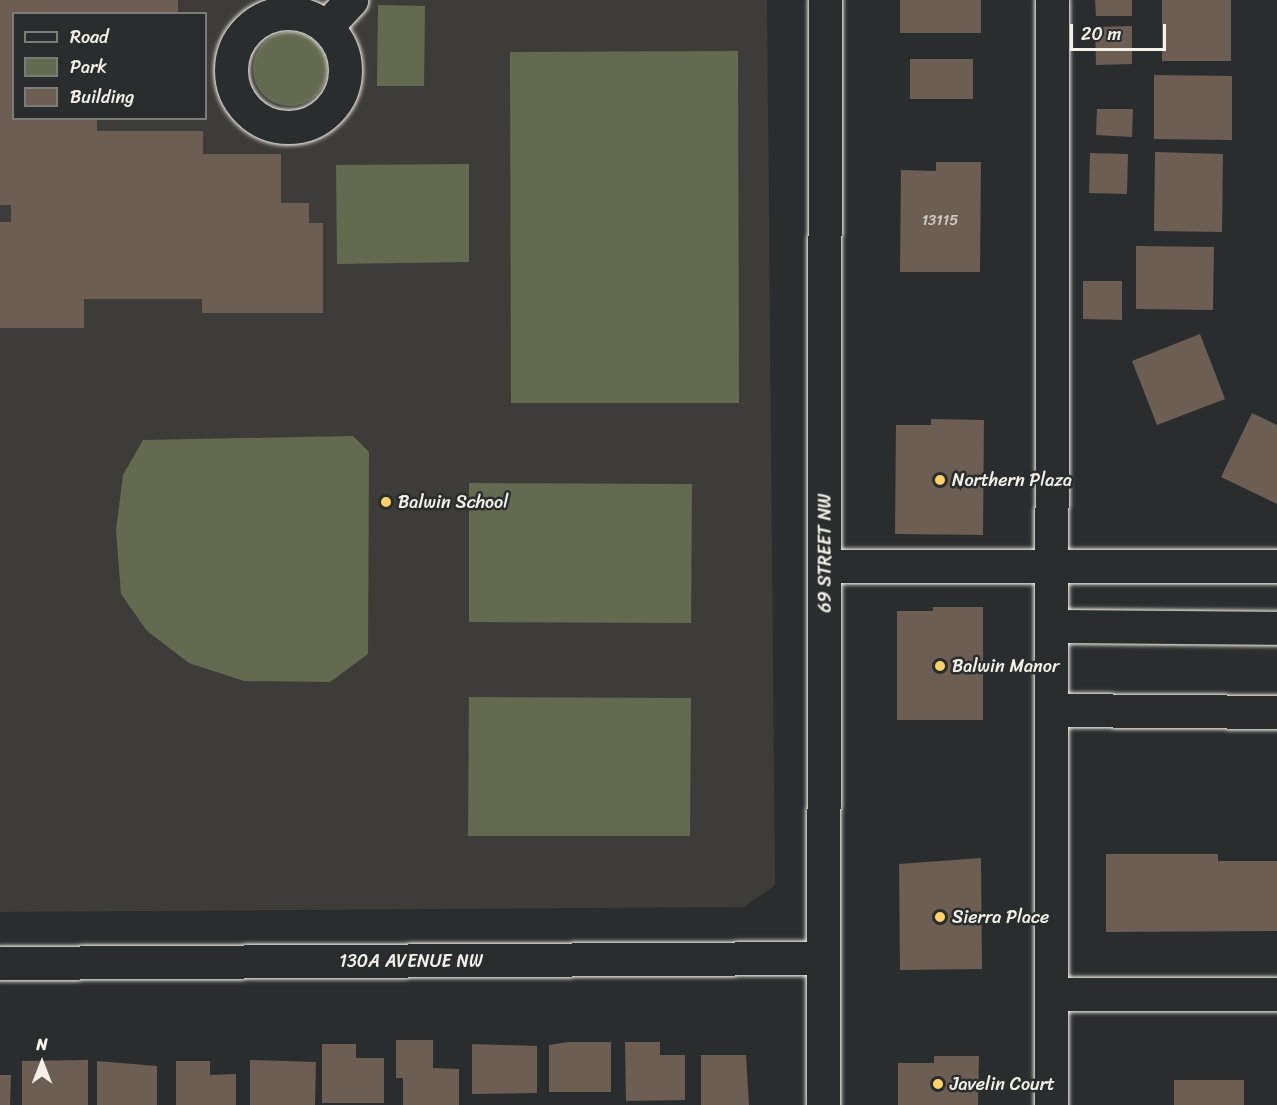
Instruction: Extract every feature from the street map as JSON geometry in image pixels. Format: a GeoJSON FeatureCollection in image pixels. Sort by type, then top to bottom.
{"type":"FeatureCollection","features":[{"type":"Feature","properties":{"kind":"street"},"geometry":{"type":"LineString","coordinates":[[326,27],[351,0]]}},
{"type":"Feature","properties":{"kind":"street","name":"69 STREET NW"},"geometry":{"type":"LineString","coordinates":[[823,1105],[825,0]]}},
{"type":"Feature","properties":{"kind":"street"},"geometry":{"type":"LineString","coordinates":[[1051,1105],[1054,710],[1052,0]]}},
{"type":"Feature","properties":{"kind":"street"},"geometry":{"type":"LineString","coordinates":[[825,566],[1277,566]]}},
{"type":"Feature","properties":{"kind":"street"},"geometry":{"type":"LineString","coordinates":[[1052,627],[1277,628]]}},
{"type":"Feature","properties":{"kind":"street"},"geometry":{"type":"LineString","coordinates":[[1054,710],[1277,712]]}},
{"type":"Feature","properties":{"kind":"street","name":"130A AVENUE NW"},"geometry":{"type":"LineString","coordinates":[[0,963],[823,958]]}},
{"type":"Feature","properties":{"kind":"street"},"geometry":{"type":"LineString","coordinates":[[1051,994],[1277,994]]}},
{"type":"Feature","properties":{"kind":"shaded area","name":"Balwin School"},"geometry":{"type":"Polygon","coordinates":[[[0,0],[767,0],[775,885],[744,907],[0,912],[0,0]]]}},
{"type":"Feature","properties":{"kind":"green space"},"geometry":{"type":"Polygon","coordinates":[[[378,5],[425,6],[424,86],[377,86],[378,5]]]}},
{"type":"Feature","properties":{"kind":"green space"},"geometry":{"type":"Polygon","coordinates":[[[290,32],[304,35],[316,43],[324,55],[327,69],[324,83],[316,95],[304,103],[290,106],[276,103],[264,95],[256,83],[253,69],[256,55],[264,43],[276,35],[290,32]]]}},
{"type":"Feature","properties":{"kind":"green space"},"geometry":{"type":"Polygon","coordinates":[[[738,51],[739,403],[511,403],[510,52],[738,51]]]}},
{"type":"Feature","properties":{"kind":"green space"},"geometry":{"type":"Polygon","coordinates":[[[469,164],[469,262],[337,264],[336,165],[469,164]]]}},
{"type":"Feature","properties":{"kind":"green space"},"geometry":{"type":"Polygon","coordinates":[[[353,436],[369,452],[368,654],[330,682],[244,681],[189,663],[147,631],[121,594],[116,530],[123,475],[143,440],[353,436]]]}},
{"type":"Feature","properties":{"kind":"green space"},"geometry":{"type":"Polygon","coordinates":[[[469,483],[692,484],[691,623],[469,622],[469,483]]]}},
{"type":"Feature","properties":{"kind":"green space"},"geometry":{"type":"Polygon","coordinates":[[[469,697],[691,698],[690,836],[468,836],[469,697]]]}},
{"type":"Feature","properties":{"kind":"building"},"geometry":{"type":"Polygon","coordinates":[[[0,0],[178,0],[178,12],[12,12],[12,120],[97,120],[97,131],[203,131],[203,154],[281,154],[281,203],[309,203],[309,223],[323,223],[323,313],[202,313],[202,299],[84,299],[84,328],[0,328],[0,222],[11,222],[11,205],[0,205],[0,0]]]}},
{"type":"Feature","properties":{"kind":"building"},"geometry":{"type":"Polygon","coordinates":[[[900,0],[981,0],[981,33],[900,33],[900,0]]]}},
{"type":"Feature","properties":{"kind":"building"},"geometry":{"type":"Polygon","coordinates":[[[1095,0],[1132,0],[1132,16],[1096,16],[1095,0]]]}},
{"type":"Feature","properties":{"kind":"building"},"geometry":{"type":"Polygon","coordinates":[[[1162,0],[1231,0],[1231,61],[1162,61],[1162,0]]]}},
{"type":"Feature","properties":{"kind":"building"},"geometry":{"type":"Polygon","coordinates":[[[1132,26],[1132,64],[1096,65],[1095,27],[1132,26]]]}},
{"type":"Feature","properties":{"kind":"building"},"geometry":{"type":"Polygon","coordinates":[[[910,59],[973,59],[973,99],[910,99],[910,59]]]}},
{"type":"Feature","properties":{"kind":"building"},"geometry":{"type":"Polygon","coordinates":[[[1154,75],[1232,76],[1232,140],[1154,139],[1154,75]]]}},
{"type":"Feature","properties":{"kind":"building"},"geometry":{"type":"Polygon","coordinates":[[[1097,109],[1133,109],[1132,137],[1096,135],[1097,109]]]}},
{"type":"Feature","properties":{"kind":"building"},"geometry":{"type":"Polygon","coordinates":[[[1155,152],[1223,154],[1222,232],[1154,231],[1155,152]]]}},
{"type":"Feature","properties":{"kind":"building"},"geometry":{"type":"Polygon","coordinates":[[[1090,153],[1128,154],[1127,194],[1089,193],[1090,153]]]}},
{"type":"Feature","properties":{"kind":"building"},"geometry":{"type":"Polygon","coordinates":[[[936,162],[981,162],[980,272],[900,272],[901,170],[936,171],[936,162]]]}},
{"type":"Feature","properties":{"kind":"building"},"geometry":{"type":"Polygon","coordinates":[[[1136,246],[1214,247],[1213,310],[1136,309],[1136,246]]]}},
{"type":"Feature","properties":{"kind":"building"},"geometry":{"type":"Polygon","coordinates":[[[1083,281],[1122,281],[1122,320],[1083,319],[1083,281]]]}},
{"type":"Feature","properties":{"kind":"building"},"geometry":{"type":"Polygon","coordinates":[[[1200,334],[1225,399],[1157,425],[1132,361],[1200,334]]]}},
{"type":"Feature","properties":{"kind":"building"},"geometry":{"type":"Polygon","coordinates":[[[1252,413],[1277,425],[1277,504],[1221,477],[1252,413]]]}},
{"type":"Feature","properties":{"kind":"building","name":"Northern Plaza"},"geometry":{"type":"Polygon","coordinates":[[[931,419],[984,420],[983,535],[895,534],[896,425],[931,425],[931,419]]]}},
{"type":"Feature","properties":{"kind":"building","name":"Balwin Manor"},"geometry":{"type":"Polygon","coordinates":[[[933,607],[983,607],[983,720],[897,720],[897,611],[933,611],[933,607]]]}},
{"type":"Feature","properties":{"kind":"building"},"geometry":{"type":"Polygon","coordinates":[[[1106,854],[1218,854],[1218,861],[1277,861],[1277,931],[1106,932],[1106,854]]]}},
{"type":"Feature","properties":{"kind":"building","name":"Sierra Place"},"geometry":{"type":"Polygon","coordinates":[[[981,858],[982,969],[900,970],[899,864],[981,858]]]}},
{"type":"Feature","properties":{"kind":"building"},"geometry":{"type":"Polygon","coordinates":[[[396,1040],[433,1040],[433,1068],[459,1069],[459,1105],[403,1105],[403,1078],[396,1078],[396,1040]]]}},
{"type":"Feature","properties":{"kind":"building"},"geometry":{"type":"Polygon","coordinates":[[[568,1042],[611,1042],[611,1092],[549,1092],[549,1045],[568,1042]]]}},
{"type":"Feature","properties":{"kind":"building"},"geometry":{"type":"Polygon","coordinates":[[[625,1042],[660,1042],[660,1055],[685,1055],[685,1100],[626,1101],[625,1042]]]}},
{"type":"Feature","properties":{"kind":"building"},"geometry":{"type":"Polygon","coordinates":[[[322,1044],[356,1044],[356,1058],[384,1058],[384,1103],[322,1103],[322,1044]]]}},
{"type":"Feature","properties":{"kind":"building"},"geometry":{"type":"Polygon","coordinates":[[[472,1044],[537,1046],[537,1093],[472,1094],[472,1044]]]}},
{"type":"Feature","properties":{"kind":"building"},"geometry":{"type":"Polygon","coordinates":[[[701,1055],[746,1055],[749,1105],[701,1105],[701,1055]]]}},
{"type":"Feature","properties":{"kind":"building","name":"Javelin Court"},"geometry":{"type":"Polygon","coordinates":[[[934,1056],[979,1056],[978,1105],[898,1105],[898,1063],[934,1063],[934,1056]]]}},
{"type":"Feature","properties":{"kind":"building"},"geometry":{"type":"Polygon","coordinates":[[[88,1060],[88,1105],[22,1105],[22,1061],[88,1060]]]}},
{"type":"Feature","properties":{"kind":"building"},"geometry":{"type":"Polygon","coordinates":[[[250,1060],[316,1062],[315,1105],[250,1105],[250,1060]]]}},
{"type":"Feature","properties":{"kind":"building"},"geometry":{"type":"Polygon","coordinates":[[[97,1061],[157,1066],[157,1105],[97,1105],[97,1061]]]}},
{"type":"Feature","properties":{"kind":"building"},"geometry":{"type":"Polygon","coordinates":[[[176,1061],[210,1061],[210,1075],[236,1074],[236,1105],[176,1105],[176,1061]]]}},
{"type":"Feature","properties":{"kind":"building"},"geometry":{"type":"Polygon","coordinates":[[[0,1075],[11,1075],[10,1105],[0,1105],[0,1075]]]}},
{"type":"Feature","properties":{"kind":"building"},"geometry":{"type":"Polygon","coordinates":[[[1174,1080],[1244,1080],[1244,1105],[1174,1105],[1174,1080]]]}},
{"type":"Feature","properties":{"kind":"place","name":"Northern Plaza"},"geometry":{"type":"Point","coordinates":[940,480]}},
{"type":"Feature","properties":{"kind":"place","name":"Balwin School"},"geometry":{"type":"Point","coordinates":[386,502]}},
{"type":"Feature","properties":{"kind":"place","name":"Balwin Manor"},"geometry":{"type":"Point","coordinates":[940,666]}},
{"type":"Feature","properties":{"kind":"place","name":"Sierra Place"},"geometry":{"type":"Point","coordinates":[940,917]}},
{"type":"Feature","properties":{"kind":"place","name":"Javelin Court"},"geometry":{"type":"Point","coordinates":[938,1084]}}]}
